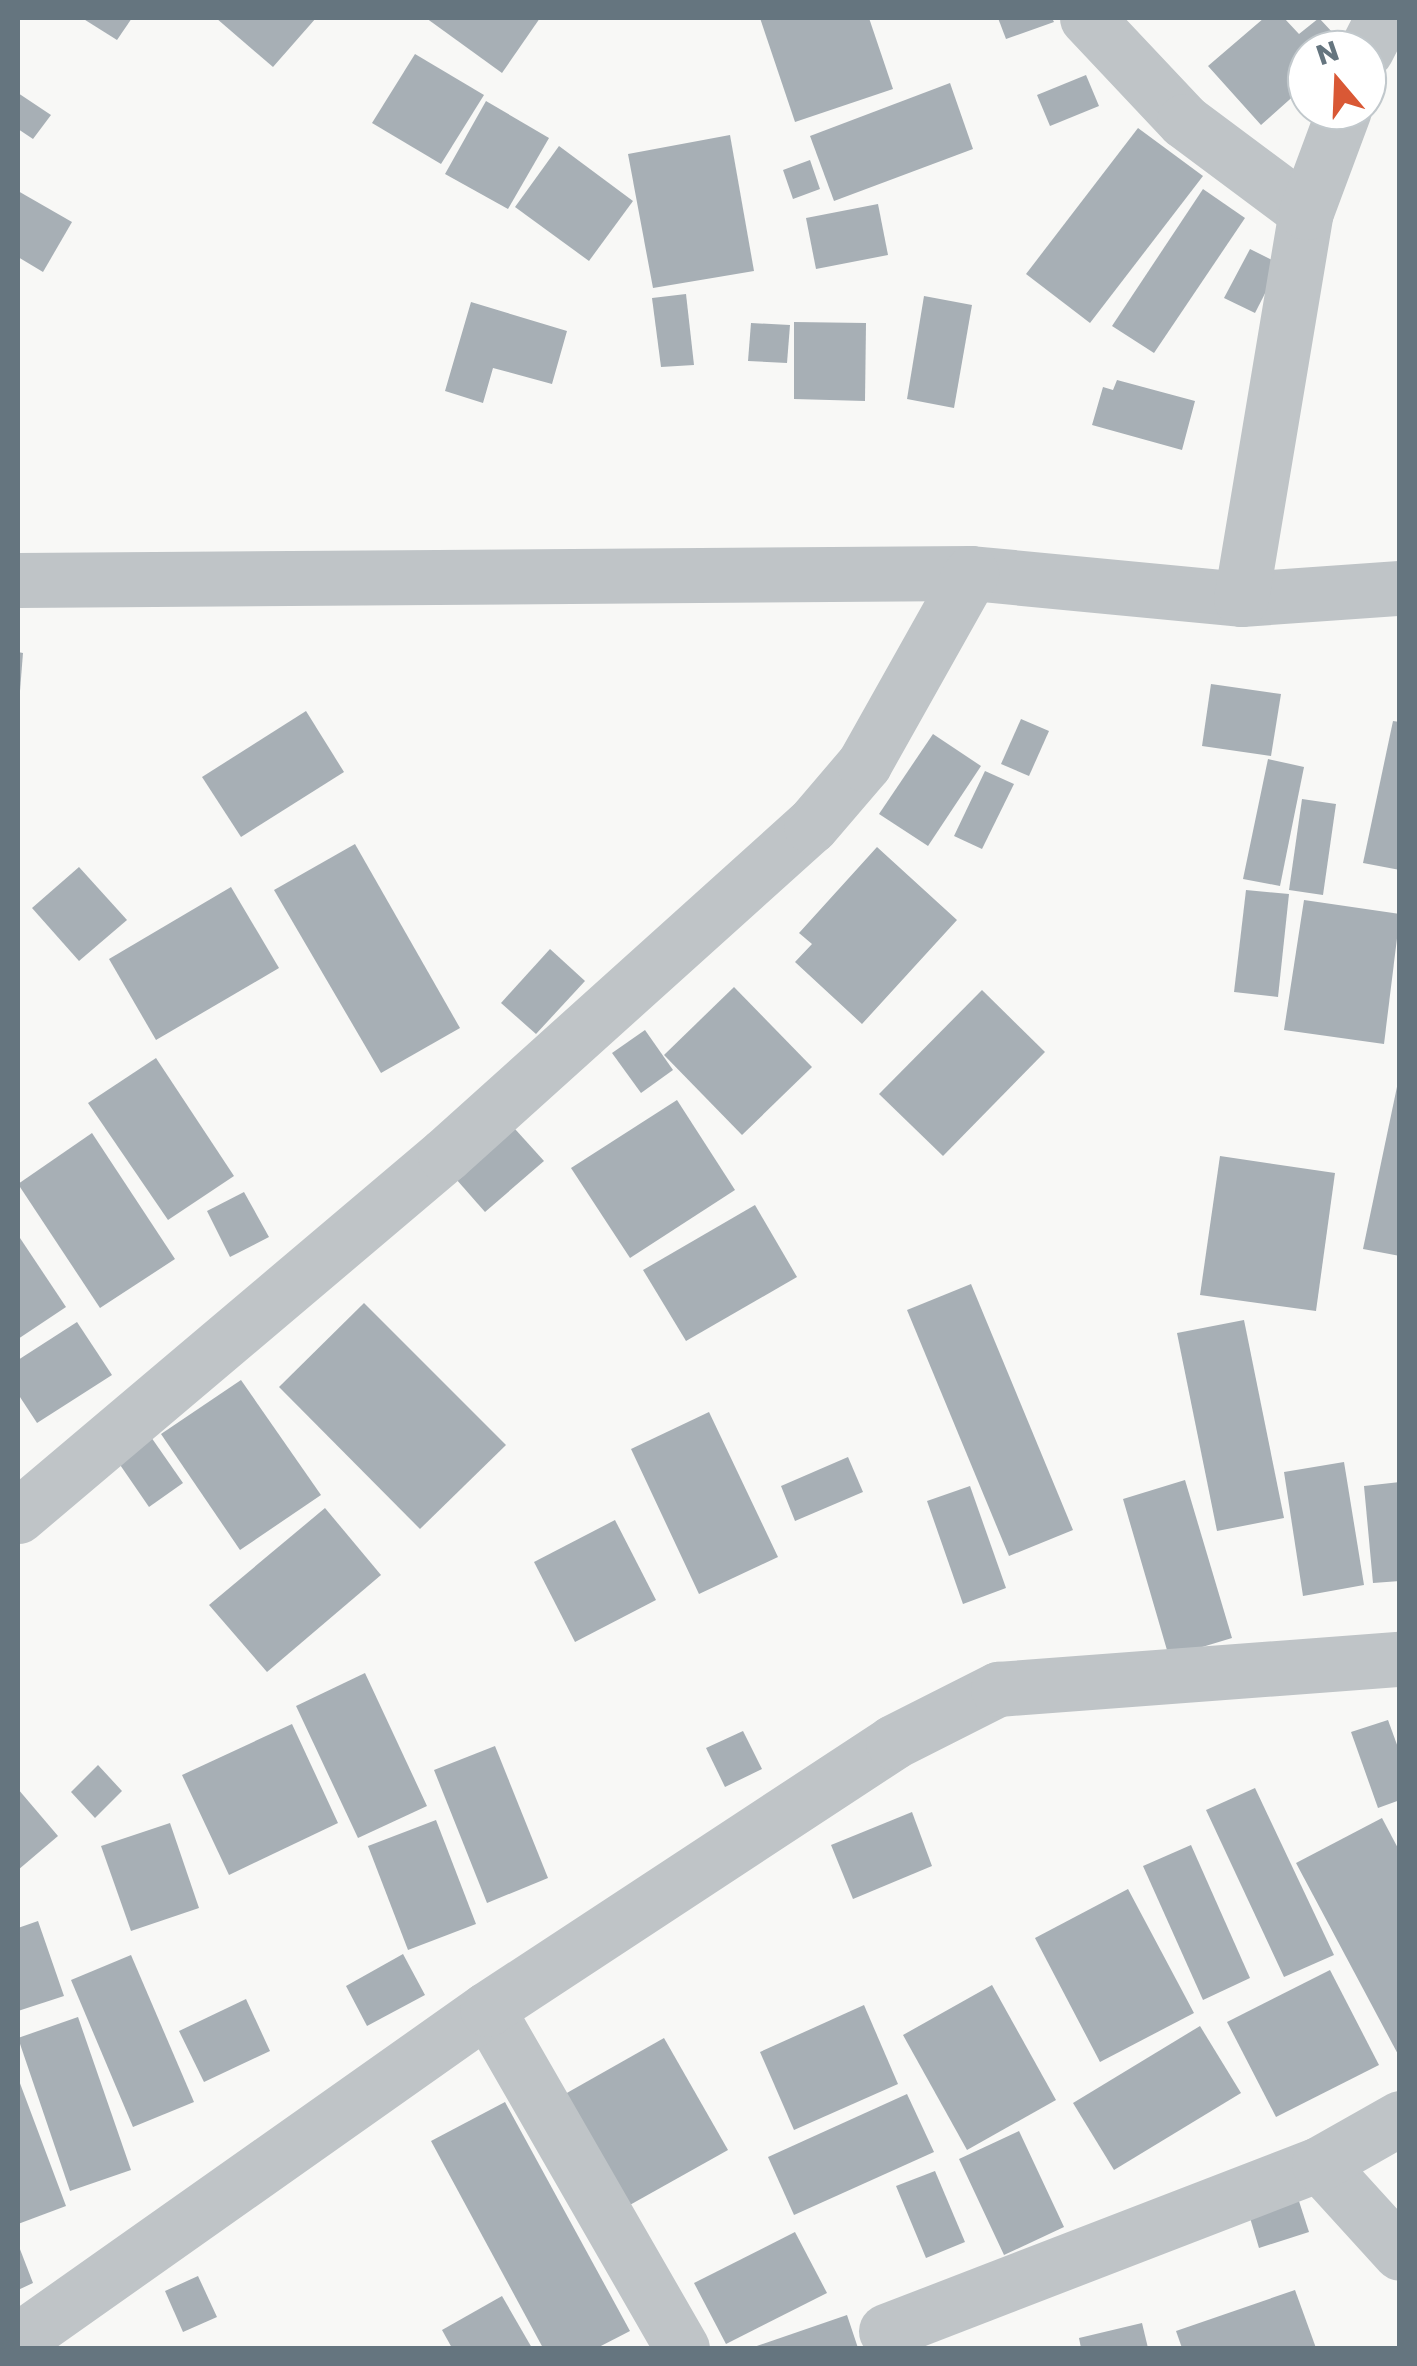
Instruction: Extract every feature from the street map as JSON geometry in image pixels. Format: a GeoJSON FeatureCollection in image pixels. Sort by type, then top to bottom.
{"type":"FeatureCollection","features":[{"type":"Feature","properties":{"kind":"street"},"geometry":{"type":"LineString","coordinates":[[1087,18],[1184,121],[1306,212]]}},
{"type":"Feature","properties":{"kind":"street"},"geometry":{"type":"LineString","coordinates":[[1240,599],[1306,212],[1337,130]]}},
{"type":"Feature","properties":{"kind":"street"},"geometry":{"type":"LineString","coordinates":[[18,1516],[444,1155],[811,826],[864,764],[971,573]]}},
{"type":"Feature","properties":{"kind":"street"},"geometry":{"type":"LineString","coordinates":[[18,580],[971,573],[1240,599],[1400,588]]}},
{"type":"Feature","properties":{"kind":"street"},"geometry":{"type":"LineString","coordinates":[[18,2340],[487,2010],[893,1742],[998,1689],[1400,1659]]}},
{"type":"Feature","properties":{"kind":"street"},"geometry":{"type":"LineString","coordinates":[[487,2010],[682,2348]]}},
{"type":"Feature","properties":{"kind":"street"},"geometry":{"type":"LineString","coordinates":[[886,2331],[1319,2164],[1400,2118]]}},
{"type":"Feature","properties":{"kind":"street"},"geometry":{"type":"LineString","coordinates":[[1319,2164],[1400,2253]]}},
{"type":"Feature","properties":{"kind":"building"},"geometry":{"type":"Polygon","coordinates":[[[82,18],[132,18],[117,40],[82,18]]]}},
{"type":"Feature","properties":{"kind":"building"},"geometry":{"type":"Polygon","coordinates":[[[216,18],[316,18],[273,67],[216,18]]]}},
{"type":"Feature","properties":{"kind":"building"},"geometry":{"type":"Polygon","coordinates":[[[426,18],[540,18],[502,73],[426,18]]]}},
{"type":"Feature","properties":{"kind":"building"},"geometry":{"type":"Polygon","coordinates":[[[760,18],[869,18],[893,89],[795,122],[760,18]]]}},
{"type":"Feature","properties":{"kind":"building"},"geometry":{"type":"Polygon","coordinates":[[[998,18],[1052,18],[1054,22],[1006,39],[998,18]]]}},
{"type":"Feature","properties":{"kind":"building"},"geometry":{"type":"Polygon","coordinates":[[[1264,18],[1284,18],[1295,30],[1287,30],[1287,102],[1261,125],[1208,66],[1264,18]]]}},
{"type":"Feature","properties":{"kind":"building"},"geometry":{"type":"Polygon","coordinates":[[[1319,18],[1330,30],[1304,30],[1319,18]]]}},
{"type":"Feature","properties":{"kind":"building"},"geometry":{"type":"Polygon","coordinates":[[[415,54],[484,95],[441,164],[372,123],[415,54]]]}},
{"type":"Feature","properties":{"kind":"building"},"geometry":{"type":"Polygon","coordinates":[[[1086,75],[1099,106],[1050,126],[1037,95],[1086,75]]]}},
{"type":"Feature","properties":{"kind":"building"},"geometry":{"type":"Polygon","coordinates":[[[950,83],[973,149],[834,201],[810,136],[950,83]]]}},
{"type":"Feature","properties":{"kind":"building"},"geometry":{"type":"Polygon","coordinates":[[[18,93],[51,115],[33,139],[18,129],[18,93]]]}},
{"type":"Feature","properties":{"kind":"building"},"geometry":{"type":"Polygon","coordinates":[[[486,101],[549,138],[508,209],[445,174],[486,101]]]}},
{"type":"Feature","properties":{"kind":"building"},"geometry":{"type":"Polygon","coordinates":[[[1138,128],[1203,176],[1090,323],[1026,274],[1138,128]]]}},
{"type":"Feature","properties":{"kind":"building"},"geometry":{"type":"Polygon","coordinates":[[[730,135],[754,271],[653,288],[628,154],[730,135]]]}},
{"type":"Feature","properties":{"kind":"building"},"geometry":{"type":"Polygon","coordinates":[[[559,146],[633,201],[589,261],[515,207],[559,146]]]}},
{"type":"Feature","properties":{"kind":"building"},"geometry":{"type":"Polygon","coordinates":[[[810,160],[820,189],[793,199],[783,170],[810,160]]]}},
{"type":"Feature","properties":{"kind":"building"},"geometry":{"type":"Polygon","coordinates":[[[1203,189],[1245,218],[1154,353],[1112,326],[1203,189]]]}},
{"type":"Feature","properties":{"kind":"building"},"geometry":{"type":"Polygon","coordinates":[[[18,191],[72,222],[43,272],[18,257],[18,191]]]}},
{"type":"Feature","properties":{"kind":"building"},"geometry":{"type":"Polygon","coordinates":[[[878,204],[888,255],[816,269],[806,218],[878,204]]]}},
{"type":"Feature","properties":{"kind":"building"},"geometry":{"type":"Polygon","coordinates":[[[1250,249],[1280,264],[1255,313],[1224,298],[1250,249]]]}},
{"type":"Feature","properties":{"kind":"building"},"geometry":{"type":"Polygon","coordinates":[[[686,294],[694,365],[661,367],[652,298],[686,294]]]}},
{"type":"Feature","properties":{"kind":"building"},"geometry":{"type":"Polygon","coordinates":[[[924,296],[972,305],[954,408],[907,399],[924,296]]]}},
{"type":"Feature","properties":{"kind":"building"},"geometry":{"type":"Polygon","coordinates":[[[471,302],[567,331],[552,384],[493,368],[483,403],[445,391],[471,302]]]}},
{"type":"Feature","properties":{"kind":"building"},"geometry":{"type":"Polygon","coordinates":[[[794,322],[866,323],[865,401],[794,399],[794,322]]]}},
{"type":"Feature","properties":{"kind":"building"},"geometry":{"type":"Polygon","coordinates":[[[751,323],[790,325],[787,363],[748,361],[751,323]]]}},
{"type":"Feature","properties":{"kind":"building"},"geometry":{"type":"Polygon","coordinates":[[[1117,380],[1195,401],[1182,450],[1092,425],[1103,387],[1113,390],[1117,380]]]}},
{"type":"Feature","properties":{"kind":"building"},"geometry":{"type":"Polygon","coordinates":[[[18,652],[23,653],[20,691],[18,691],[18,652]]]}},
{"type":"Feature","properties":{"kind":"building"},"geometry":{"type":"Polygon","coordinates":[[[1211,684],[1281,694],[1271,756],[1202,746],[1211,684]]]}},
{"type":"Feature","properties":{"kind":"building"},"geometry":{"type":"Polygon","coordinates":[[[306,711],[344,772],[241,837],[202,777],[306,711]]]}},
{"type":"Feature","properties":{"kind":"building"},"geometry":{"type":"Polygon","coordinates":[[[1021,719],[1049,731],[1029,776],[1001,764],[1021,719]]]}},
{"type":"Feature","properties":{"kind":"building"},"geometry":{"type":"Polygon","coordinates":[[[1393,721],[1400,722],[1400,870],[1363,863],[1393,721]]]}},
{"type":"Feature","properties":{"kind":"building"},"geometry":{"type":"Polygon","coordinates":[[[933,734],[981,766],[928,846],[879,814],[933,734]]]}},
{"type":"Feature","properties":{"kind":"building"},"geometry":{"type":"Polygon","coordinates":[[[1268,759],[1304,767],[1280,886],[1243,879],[1268,759]]]}},
{"type":"Feature","properties":{"kind":"building"},"geometry":{"type":"Polygon","coordinates":[[[985,771],[1014,784],[982,849],[954,836],[985,771]]]}},
{"type":"Feature","properties":{"kind":"building"},"geometry":{"type":"Polygon","coordinates":[[[1302,799],[1336,804],[1323,895],[1289,890],[1302,799]]]}},
{"type":"Feature","properties":{"kind":"building"},"geometry":{"type":"Polygon","coordinates":[[[355,844],[460,1028],[381,1073],[274,890],[355,844]]]}},
{"type":"Feature","properties":{"kind":"building"},"geometry":{"type":"Polygon","coordinates":[[[877,847],[957,920],[862,1024],[795,962],[812,944],[799,933],[877,847]]]}},
{"type":"Feature","properties":{"kind":"building"},"geometry":{"type":"Polygon","coordinates":[[[79,867],[127,920],[79,961],[32,908],[79,867]]]}},
{"type":"Feature","properties":{"kind":"building"},"geometry":{"type":"Polygon","coordinates":[[[231,887],[279,968],[156,1040],[109,959],[231,887]]]}},
{"type":"Feature","properties":{"kind":"building"},"geometry":{"type":"Polygon","coordinates":[[[1246,890],[1289,894],[1278,997],[1234,992],[1246,890]]]}},
{"type":"Feature","properties":{"kind":"building"},"geometry":{"type":"Polygon","coordinates":[[[1304,900],[1400,914],[1384,1044],[1284,1030],[1304,900]]]}},
{"type":"Feature","properties":{"kind":"building"},"geometry":{"type":"Polygon","coordinates":[[[550,949],[585,981],[536,1034],[501,1003],[550,949]]]}},
{"type":"Feature","properties":{"kind":"building"},"geometry":{"type":"Polygon","coordinates":[[[734,987],[812,1067],[742,1135],[664,1055],[734,987]]]}},
{"type":"Feature","properties":{"kind":"building"},"geometry":{"type":"Polygon","coordinates":[[[982,990],[1045,1052],[943,1156],[879,1094],[982,990]]]}},
{"type":"Feature","properties":{"kind":"building"},"geometry":{"type":"Polygon","coordinates":[[[645,1030],[673,1070],[641,1093],[612,1053],[645,1030]]]}},
{"type":"Feature","properties":{"kind":"building"},"geometry":{"type":"Polygon","coordinates":[[[156,1058],[234,1176],[168,1220],[88,1103],[156,1058]]]}},
{"type":"Feature","properties":{"kind":"building"},"geometry":{"type":"Polygon","coordinates":[[[1400,1082],[1400,1256],[1363,1249],[1400,1082]]]}},
{"type":"Feature","properties":{"kind":"building"},"geometry":{"type":"Polygon","coordinates":[[[677,1100],[735,1190],[630,1258],[571,1168],[677,1100]]]}},
{"type":"Feature","properties":{"kind":"building"},"geometry":{"type":"Polygon","coordinates":[[[515,1129],[544,1161],[485,1212],[456,1179],[515,1129]]]}},
{"type":"Feature","properties":{"kind":"building"},"geometry":{"type":"Polygon","coordinates":[[[92,1133],[175,1259],[100,1308],[18,1184],[92,1133]]]}},
{"type":"Feature","properties":{"kind":"building"},"geometry":{"type":"Polygon","coordinates":[[[1220,1156],[1335,1173],[1316,1311],[1200,1295],[1220,1156]]]}},
{"type":"Feature","properties":{"kind":"building"},"geometry":{"type":"Polygon","coordinates":[[[244,1192],[269,1237],[230,1257],[207,1211],[244,1192]]]}},
{"type":"Feature","properties":{"kind":"building"},"geometry":{"type":"Polygon","coordinates":[[[755,1205],[797,1277],[686,1341],[643,1270],[755,1205]]]}},
{"type":"Feature","properties":{"kind":"building"},"geometry":{"type":"Polygon","coordinates":[[[18,1235],[66,1307],[18,1339],[18,1235]]]}},
{"type":"Feature","properties":{"kind":"building"},"geometry":{"type":"Polygon","coordinates":[[[971,1284],[1073,1530],[1009,1556],[907,1310],[971,1284]]]}},
{"type":"Feature","properties":{"kind":"building"},"geometry":{"type":"Polygon","coordinates":[[[364,1303],[506,1445],[420,1529],[279,1387],[364,1303]]]}},
{"type":"Feature","properties":{"kind":"building"},"geometry":{"type":"Polygon","coordinates":[[[1244,1320],[1284,1518],[1217,1531],[1177,1333],[1244,1320]]]}},
{"type":"Feature","properties":{"kind":"building"},"geometry":{"type":"Polygon","coordinates":[[[77,1322],[112,1375],[37,1423],[18,1394],[18,1360],[77,1322]]]}},
{"type":"Feature","properties":{"kind":"building"},"geometry":{"type":"Polygon","coordinates":[[[241,1380],[321,1495],[240,1550],[161,1434],[241,1380]]]}},
{"type":"Feature","properties":{"kind":"building"},"geometry":{"type":"Polygon","coordinates":[[[709,1412],[778,1557],[699,1594],[631,1449],[709,1412]]]}},
{"type":"Feature","properties":{"kind":"building"},"geometry":{"type":"Polygon","coordinates":[[[151,1437],[183,1483],[149,1507],[116,1459],[151,1437]]]}},
{"type":"Feature","properties":{"kind":"building"},"geometry":{"type":"Polygon","coordinates":[[[848,1457],[863,1492],[795,1521],[781,1486],[848,1457]]]}},
{"type":"Feature","properties":{"kind":"building"},"geometry":{"type":"Polygon","coordinates":[[[1344,1462],[1364,1585],[1303,1596],[1284,1472],[1344,1462]]]}},
{"type":"Feature","properties":{"kind":"building"},"geometry":{"type":"Polygon","coordinates":[[[1185,1480],[1232,1638],[1169,1657],[1123,1499],[1185,1480]]]}},
{"type":"Feature","properties":{"kind":"building"},"geometry":{"type":"Polygon","coordinates":[[[1400,1482],[1400,1581],[1373,1583],[1364,1486],[1400,1482]]]}},
{"type":"Feature","properties":{"kind":"building"},"geometry":{"type":"Polygon","coordinates":[[[970,1486],[1006,1588],[963,1604],[927,1501],[970,1486]]]}},
{"type":"Feature","properties":{"kind":"building"},"geometry":{"type":"Polygon","coordinates":[[[325,1508],[381,1575],[267,1672],[209,1605],[325,1508]]]}},
{"type":"Feature","properties":{"kind":"building"},"geometry":{"type":"Polygon","coordinates":[[[615,1520],[656,1600],[575,1642],[534,1562],[615,1520]]]}},
{"type":"Feature","properties":{"kind":"building"},"geometry":{"type":"Polygon","coordinates":[[[365,1673],[427,1806],[358,1838],[296,1706],[365,1673]]]}},
{"type":"Feature","properties":{"kind":"building"},"geometry":{"type":"Polygon","coordinates":[[[1388,1720],[1400,1753],[1400,1800],[1378,1808],[1351,1732],[1388,1720]]]}},
{"type":"Feature","properties":{"kind":"building"},"geometry":{"type":"Polygon","coordinates":[[[292,1724],[338,1823],[229,1875],[182,1775],[292,1724]]]}},
{"type":"Feature","properties":{"kind":"building"},"geometry":{"type":"Polygon","coordinates":[[[743,1731],[762,1769],[725,1787],[706,1748],[743,1731]]]}},
{"type":"Feature","properties":{"kind":"building"},"geometry":{"type":"Polygon","coordinates":[[[495,1746],[548,1878],[487,1903],[434,1770],[495,1746]]]}},
{"type":"Feature","properties":{"kind":"building"},"geometry":{"type":"Polygon","coordinates":[[[98,1765],[122,1791],[95,1818],[71,1792],[98,1765]]]}},
{"type":"Feature","properties":{"kind":"building"},"geometry":{"type":"Polygon","coordinates":[[[1255,1788],[1334,1955],[1284,1977],[1206,1810],[1255,1788]]]}},
{"type":"Feature","properties":{"kind":"building"},"geometry":{"type":"Polygon","coordinates":[[[18,1789],[58,1836],[18,1870],[18,1789]]]}},
{"type":"Feature","properties":{"kind":"building"},"geometry":{"type":"Polygon","coordinates":[[[912,1812],[932,1866],[853,1899],[831,1845],[912,1812]]]}},
{"type":"Feature","properties":{"kind":"building"},"geometry":{"type":"Polygon","coordinates":[[[1382,1818],[1400,1852],[1400,2058],[1296,1863],[1382,1818]]]}},
{"type":"Feature","properties":{"kind":"building"},"geometry":{"type":"Polygon","coordinates":[[[436,1820],[476,1924],[408,1950],[368,1846],[436,1820]]]}},
{"type":"Feature","properties":{"kind":"building"},"geometry":{"type":"Polygon","coordinates":[[[170,1823],[199,1908],[131,1931],[101,1846],[170,1823]]]}},
{"type":"Feature","properties":{"kind":"building"},"geometry":{"type":"Polygon","coordinates":[[[1191,1845],[1250,1978],[1203,2000],[1143,1866],[1191,1845]]]}},
{"type":"Feature","properties":{"kind":"building"},"geometry":{"type":"Polygon","coordinates":[[[1128,1889],[1194,2013],[1100,2062],[1035,1938],[1128,1889]]]}},
{"type":"Feature","properties":{"kind":"building"},"geometry":{"type":"Polygon","coordinates":[[[38,1921],[64,1996],[18,2011],[18,1928],[38,1921]]]}},
{"type":"Feature","properties":{"kind":"building"},"geometry":{"type":"Polygon","coordinates":[[[403,1954],[425,1995],[367,2026],[346,1986],[403,1954]]]}},
{"type":"Feature","properties":{"kind":"building"},"geometry":{"type":"Polygon","coordinates":[[[131,1955],[194,2102],[133,2127],[71,1980],[131,1955]]]}},
{"type":"Feature","properties":{"kind":"building"},"geometry":{"type":"Polygon","coordinates":[[[1330,1970],[1379,2065],[1276,2117],[1227,2022],[1330,1970]]]}},
{"type":"Feature","properties":{"kind":"building"},"geometry":{"type":"Polygon","coordinates":[[[992,1985],[1056,2100],[967,2150],[903,2035],[992,1985]]]}},
{"type":"Feature","properties":{"kind":"building"},"geometry":{"type":"Polygon","coordinates":[[[246,1999],[270,2051],[204,2082],[179,2031],[246,1999]]]}},
{"type":"Feature","properties":{"kind":"building"},"geometry":{"type":"Polygon","coordinates":[[[864,2005],[898,2084],[794,2130],[760,2052],[864,2005]]]}},
{"type":"Feature","properties":{"kind":"building"},"geometry":{"type":"Polygon","coordinates":[[[78,2017],[131,2170],[70,2191],[18,2038],[78,2017]]]}},
{"type":"Feature","properties":{"kind":"building"},"geometry":{"type":"Polygon","coordinates":[[[1200,2026],[1241,2093],[1114,2170],[1073,2103],[1200,2026]]]}},
{"type":"Feature","properties":{"kind":"building"},"geometry":{"type":"Polygon","coordinates":[[[664,2038],[728,2150],[628,2206],[565,2094],[664,2038]]]}},
{"type":"Feature","properties":{"kind":"building"},"geometry":{"type":"Polygon","coordinates":[[[18,2078],[66,2206],[18,2224],[18,2078]]]}},
{"type":"Feature","properties":{"kind":"building"},"geometry":{"type":"Polygon","coordinates":[[[907,2094],[934,2152],[794,2215],[768,2157],[907,2094]]]}},
{"type":"Feature","properties":{"kind":"building"},"geometry":{"type":"Polygon","coordinates":[[[505,2102],[630,2331],[597,2348],[543,2348],[431,2141],[505,2102]]]}},
{"type":"Feature","properties":{"kind":"building"},"geometry":{"type":"Polygon","coordinates":[[[1019,2131],[1064,2227],[1004,2255],[959,2159],[1019,2131]]]}},
{"type":"Feature","properties":{"kind":"building"},"geometry":{"type":"Polygon","coordinates":[[[935,2171],[965,2242],[926,2258],[896,2186],[935,2171]]]}},
{"type":"Feature","properties":{"kind":"building"},"geometry":{"type":"Polygon","coordinates":[[[1297,2195],[1309,2232],[1259,2248],[1248,2211],[1297,2195]]]}},
{"type":"Feature","properties":{"kind":"building"},"geometry":{"type":"Polygon","coordinates":[[[795,2232],[827,2293],[726,2344],[694,2283],[795,2232]]]}},
{"type":"Feature","properties":{"kind":"building"},"geometry":{"type":"Polygon","coordinates":[[[18,2244],[33,2283],[18,2290],[18,2244]]]}},
{"type":"Feature","properties":{"kind":"building"},"geometry":{"type":"Polygon","coordinates":[[[198,2276],[217,2317],[183,2332],[165,2291],[198,2276]]]}},
{"type":"Feature","properties":{"kind":"building"},"geometry":{"type":"Polygon","coordinates":[[[1295,2290],[1316,2348],[1182,2348],[1176,2331],[1295,2290]]]}},
{"type":"Feature","properties":{"kind":"building"},"geometry":{"type":"Polygon","coordinates":[[[502,2296],[532,2348],[452,2348],[442,2330],[502,2296]]]}},
{"type":"Feature","properties":{"kind":"building"},"geometry":{"type":"Polygon","coordinates":[[[847,2315],[858,2348],[751,2348],[847,2315]]]}},
{"type":"Feature","properties":{"kind":"building"},"geometry":{"type":"Polygon","coordinates":[[[1142,2323],[1148,2348],[1081,2348],[1079,2338],[1142,2323]]]}}]}
